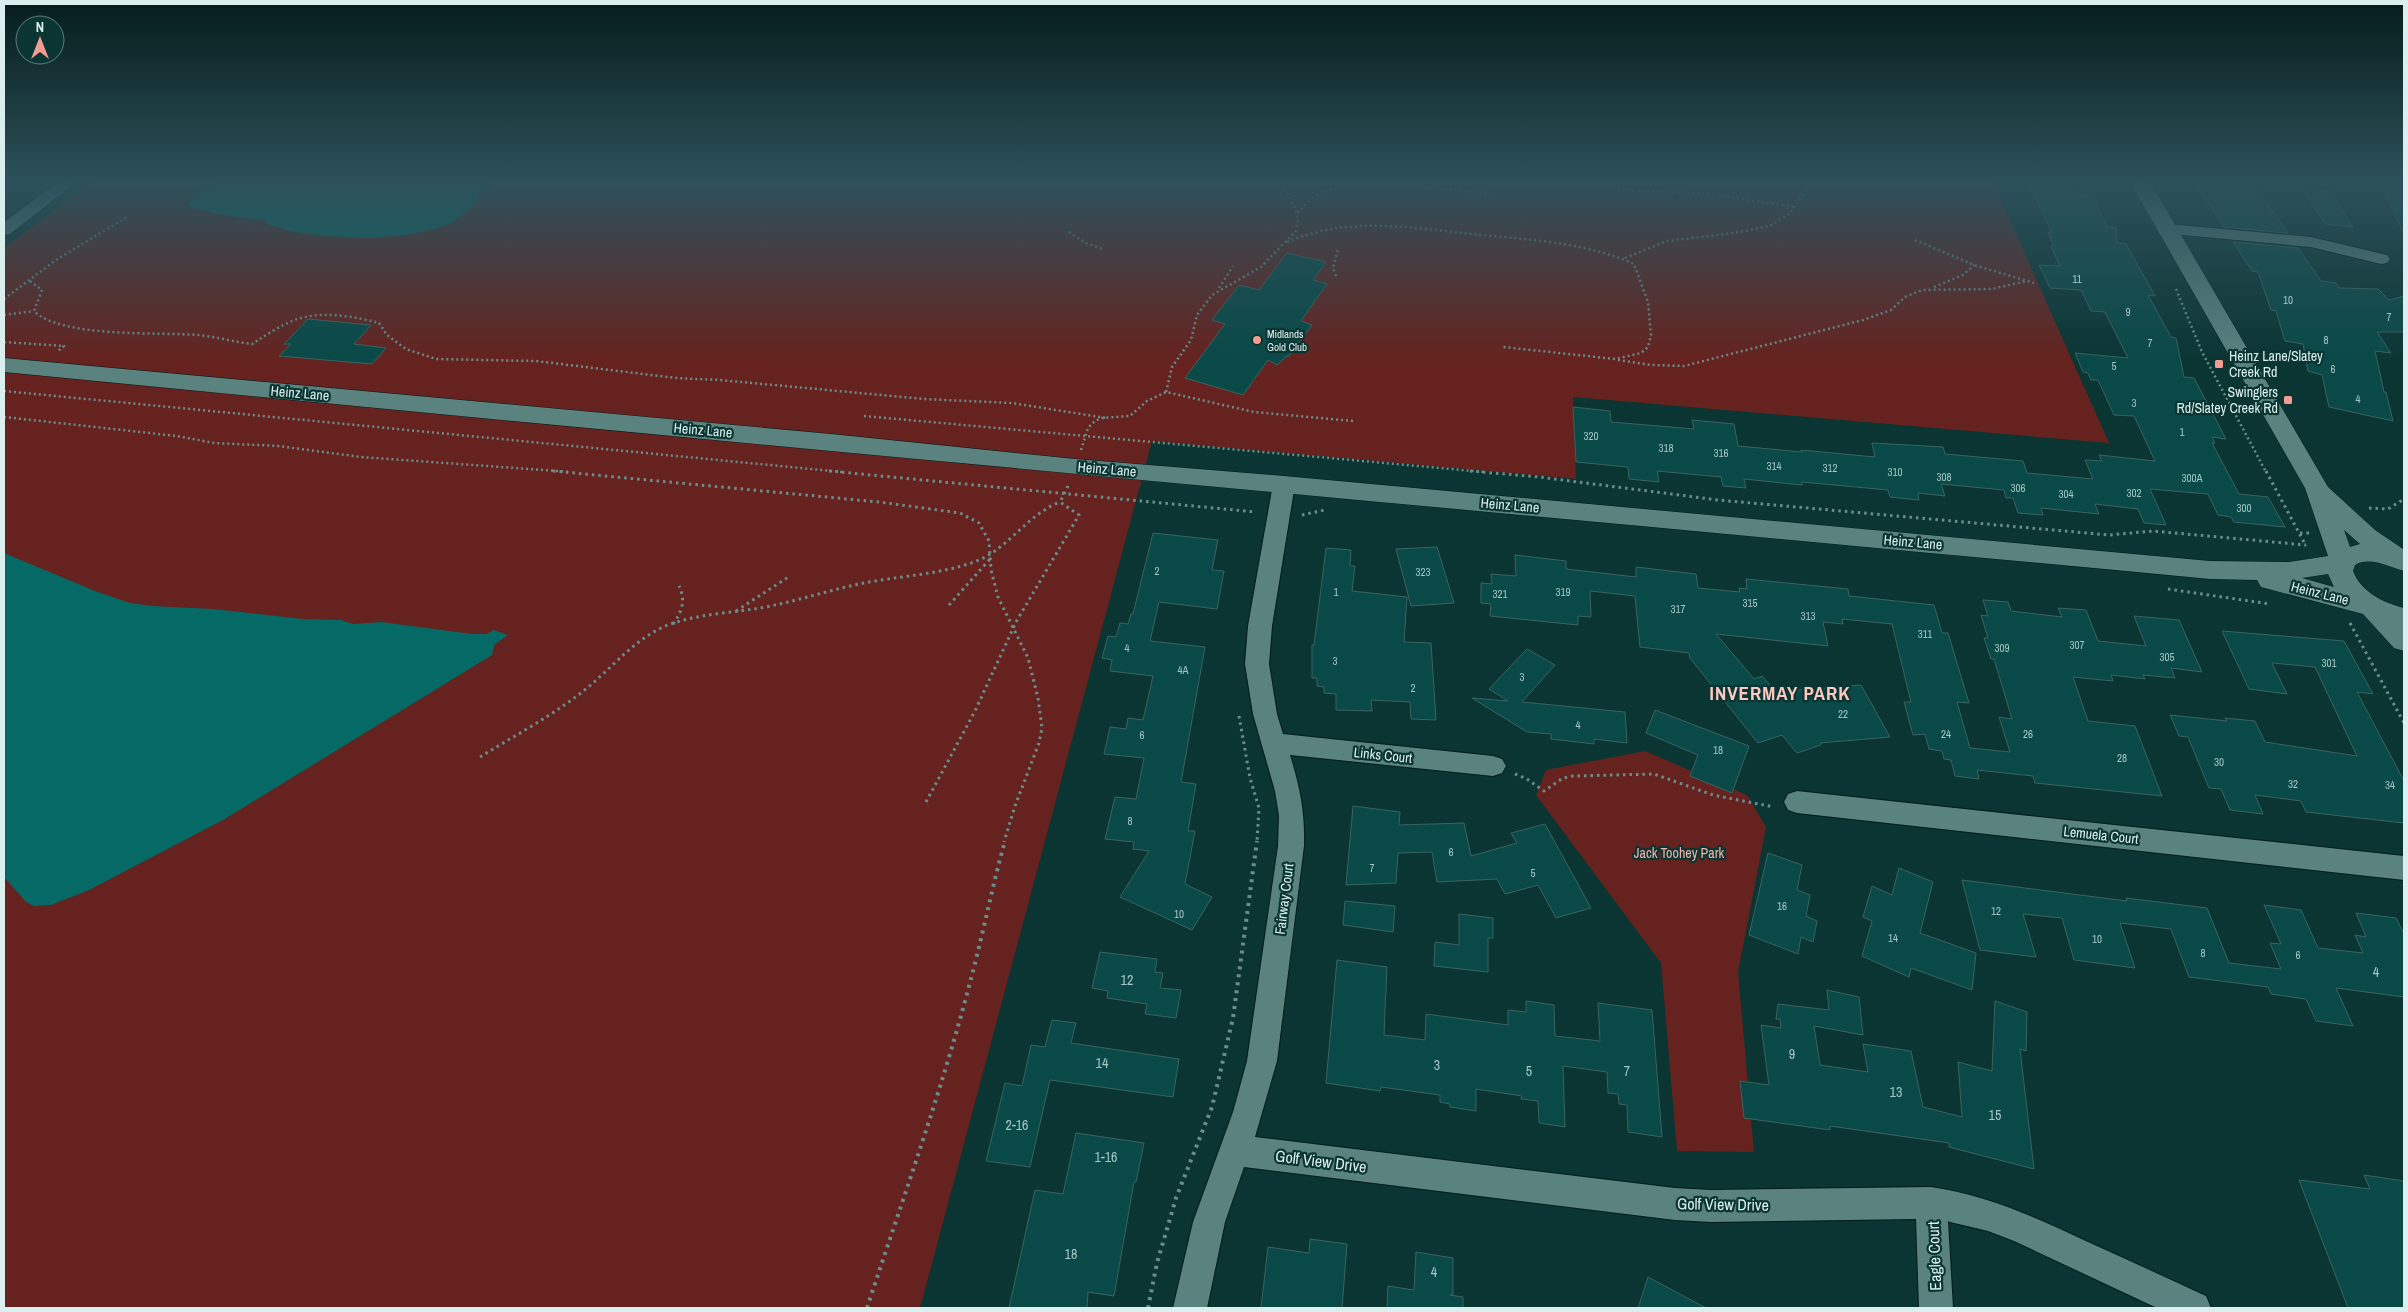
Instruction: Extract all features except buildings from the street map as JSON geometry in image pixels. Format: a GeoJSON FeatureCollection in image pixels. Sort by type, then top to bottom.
{"type":"FeatureCollection","features":[{"type":"Feature","properties":{"kind":"street"},"geometry":{"type":"LineString","coordinates":[[2174,241],[2317,488],[2342,563],[2340,572],[2347,586],[2374,607],[2404,641]]}},
{"type":"Feature","properties":{"kind":"street"},"geometry":{"type":"LineString","coordinates":[[2302,241],[2381,259]]}},
{"type":"Feature","properties":{"kind":"street","name":"Heinz Lane"},"geometry":{"type":"LineString","coordinates":[[4,365],[811,440],[1075,467],[1284,484],[2210,570],[2259,572],[2314,569],[2342,563],[2352,556],[2363,553],[2384,555],[2402,561]]}},
{"type":"Feature","properties":{"kind":"street","name":"Fairway Court"},"geometry":{"type":"LineString","coordinates":[[1190,1308],[1210,1222],[1258,1080],[1264,1053],[1291,846],[1291,804],[1263,707],[1257,664],[1260,626],[1284,484]]}},
{"type":"Feature","properties":{"kind":"street"},"geometry":{"type":"LineString","coordinates":[[2317,488],[2366,536],[2402,561]]}},
{"type":"Feature","properties":{"kind":"street","name":"Heinz Lane"},"geometry":{"type":"LineString","coordinates":[[2210,570],[2265,579],[2374,607]]}},
{"type":"Feature","properties":{"kind":"street"},"geometry":{"type":"LineString","coordinates":[[2374,607],[2404,618]]}},
{"type":"Feature","properties":{"kind":"street","name":"Links Court"},"geometry":{"type":"LineString","coordinates":[[1274,743],[1493,766]]}},
{"type":"Feature","properties":{"kind":"street","name":"Lemuela Court"},"geometry":{"type":"LineString","coordinates":[[1797,802],[2404,868]]}},
{"type":"Feature","properties":{"kind":"street","name":"Golf View Drive"},"geometry":{"type":"LineString","coordinates":[[1234,1150],[1675,1204],[1711,1206],[1932,1203],[1964,1208],[2016,1226],[2194,1308]]}},
{"type":"Feature","properties":{"kind":"street","name":"Eagle Court"},"geometry":{"type":"LineString","coordinates":[[1932,1203],[1936,1308]]}},
{"type":"Feature","properties":{"kind":"path"},"geometry":{"type":"LineString","coordinates":[[4,299],[56,260],[87,241]]}},
{"type":"Feature","properties":{"kind":"path"},"geometry":{"type":"LineString","coordinates":[[1084,241],[1102,249]]}},
{"type":"Feature","properties":{"kind":"path"},"geometry":{"type":"LineString","coordinates":[[1523,241],[1603,253],[1625,258],[1634,264],[1642,281],[1648,302],[1651,335],[1648,347],[1641,353],[1626,358],[1612,359]]}},
{"type":"Feature","properties":{"kind":"path"},"geometry":{"type":"LineString","coordinates":[[1625,258],[1666,241]]}},
{"type":"Feature","properties":{"kind":"path"},"geometry":{"type":"LineString","coordinates":[[1918,241],[1974,265],[2034,283]]}},
{"type":"Feature","properties":{"kind":"path"},"geometry":{"type":"LineString","coordinates":[[1218,289],[1256,270],[1287,242]]}},
{"type":"Feature","properties":{"kind":"path"},"geometry":{"type":"LineString","coordinates":[[1336,276],[1333,268],[1338,249]]}},
{"type":"Feature","properties":{"kind":"path"},"geometry":{"type":"LineString","coordinates":[[1503,347],[1650,365],[1684,366],[1855,323],[1891,310],[1911,294],[1932,288],[1963,275],[1974,265]]}},
{"type":"Feature","properties":{"kind":"path"},"geometry":{"type":"LineString","coordinates":[[1166,392],[1172,367],[1191,340],[1197,316],[1233,266]]}},
{"type":"Feature","properties":{"kind":"path"},"geometry":{"type":"LineString","coordinates":[[30,281],[42,290],[34,311]]}},
{"type":"Feature","properties":{"kind":"path"},"geometry":{"type":"LineString","coordinates":[[1932,288],[1992,289],[2027,281]]}},
{"type":"Feature","properties":{"kind":"path"},"geometry":{"type":"LineString","coordinates":[[2173,282],[2202,352],[2306,544],[2314,569]]}},
{"type":"Feature","properties":{"kind":"path"},"geometry":{"type":"LineString","coordinates":[[4,315],[34,311]]}},
{"type":"Feature","properties":{"kind":"path"},"geometry":{"type":"LineString","coordinates":[[34,311],[38,318],[60,325],[195,335],[252,344],[282,326],[304,317],[326,316],[364,319],[379,323],[387,334],[406,348],[426,357],[436,359],[536,361],[676,378],[720,380],[924,399],[1012,403],[1106,418],[1130,416],[1147,402],[1166,392],[1254,412],[1353,421]]}},
{"type":"Feature","properties":{"kind":"path"},"geometry":{"type":"LineString","coordinates":[[4,391],[1300,516],[1327,510]]}},
{"type":"Feature","properties":{"kind":"path"},"geometry":{"type":"LineString","coordinates":[[864,416],[1539,476],[1729,503],[1778,505],[2109,536],[2153,531],[2306,544]]}},
{"type":"Feature","properties":{"kind":"path"},"geometry":{"type":"LineString","coordinates":[[4,417],[177,436],[214,443],[278,446],[362,456],[638,477],[942,510],[960,512],[979,523],[989,541],[993,583],[998,598],[1028,658],[1034,679],[1042,728],[1039,743],[1015,806],[993,882],[974,967],[938,1089],[867,1308]]}},
{"type":"Feature","properties":{"kind":"path"},"geometry":{"type":"LineString","coordinates":[[1060,502],[1063,493],[1070,483],[1085,436],[1092,424],[1106,418]]}},
{"type":"Feature","properties":{"kind":"path"},"geometry":{"type":"LineString","coordinates":[[2360,508],[2388,509],[2404,499]]}},
{"type":"Feature","properties":{"kind":"path"},"geometry":{"type":"LineString","coordinates":[[949,605],[990,557],[1034,516],[1046,507],[1060,502]]}},
{"type":"Feature","properties":{"kind":"path"},"geometry":{"type":"LineString","coordinates":[[926,802],[955,750],[1016,622],[1079,515],[1060,502]]}},
{"type":"Feature","properties":{"kind":"path"},"geometry":{"type":"LineString","coordinates":[[480,757],[573,699],[594,683],[631,646],[673,624],[963,565],[990,557]]}},
{"type":"Feature","properties":{"kind":"path"},"geometry":{"type":"LineString","coordinates":[[734,612],[790,576]]}},
{"type":"Feature","properties":{"kind":"path"},"geometry":{"type":"LineString","coordinates":[[673,624],[683,609],[684,596],[679,586]]}},
{"type":"Feature","properties":{"kind":"path"},"geometry":{"type":"LineString","coordinates":[[2168,589],[2272,604]]}},
{"type":"Feature","properties":{"kind":"path"},"geometry":{"type":"LineString","coordinates":[[2328,594],[2339,614],[2347,618],[2404,723]]}},
{"type":"Feature","properties":{"kind":"path"},"geometry":{"type":"LineString","coordinates":[[1148,1308],[1157,1263],[1176,1198],[1212,1107],[1233,1018],[1258,832],[1259,808],[1250,778],[1243,735]]}},
{"type":"Feature","properties":{"kind":"path"},"geometry":{"type":"LineString","coordinates":[[1493,766],[1527,779],[1544,791],[1566,777],[1647,774],[1661,776],[1713,795],[1769,808],[1797,802]]}},
{"type":"Feature","properties":{"kind":"green space"},"geometry":{"type":"Polygon","coordinates":[[[13,241],[2019,241],[2109,443],[1573,397],[1576,479],[1152,441],[920,1308],[4,1308],[4,248],[13,241]]]}},
{"type":"Feature","properties":{"kind":"green space","name":"Jack Toohey Park"},"geometry":{"type":"Polygon","coordinates":[[[1645,751],[1747,795],[1766,827],[1738,972],[1754,1152],[1677,1151],[1661,963],[1536,795],[1546,770],[1645,751]]]}},
{"type":"Feature","properties":{"kind":"water"},"geometry":{"type":"Polygon","coordinates":[[[4,553],[95,591],[130,603],[213,609],[303,619],[341,620],[353,624],[381,622],[472,634],[486,634],[494,630],[508,635],[494,645],[492,655],[223,820],[89,890],[51,905],[34,906],[26,902],[4,877],[4,553]]]}},
{"type":"Feature","properties":{"kind":"place","name":"Midlands Gold Club"},"geometry":{"type":"Point","coordinates":[1257,340]}},
{"type":"Feature","properties":{"kind":"place","name":"Heinz Lane/Slatey Creek Rd"},"geometry":{"type":"Point","coordinates":[2219,364]}},
{"type":"Feature","properties":{"kind":"place","name":"Swinglers Rd/Slatey Creek Rd"},"geometry":{"type":"Point","coordinates":[2288,400]}},
{"type":"Feature","properties":{"kind":"district","name":"INVERMAY PARK"},"geometry":{"type":"Point","coordinates":[1780,693]}}]}
